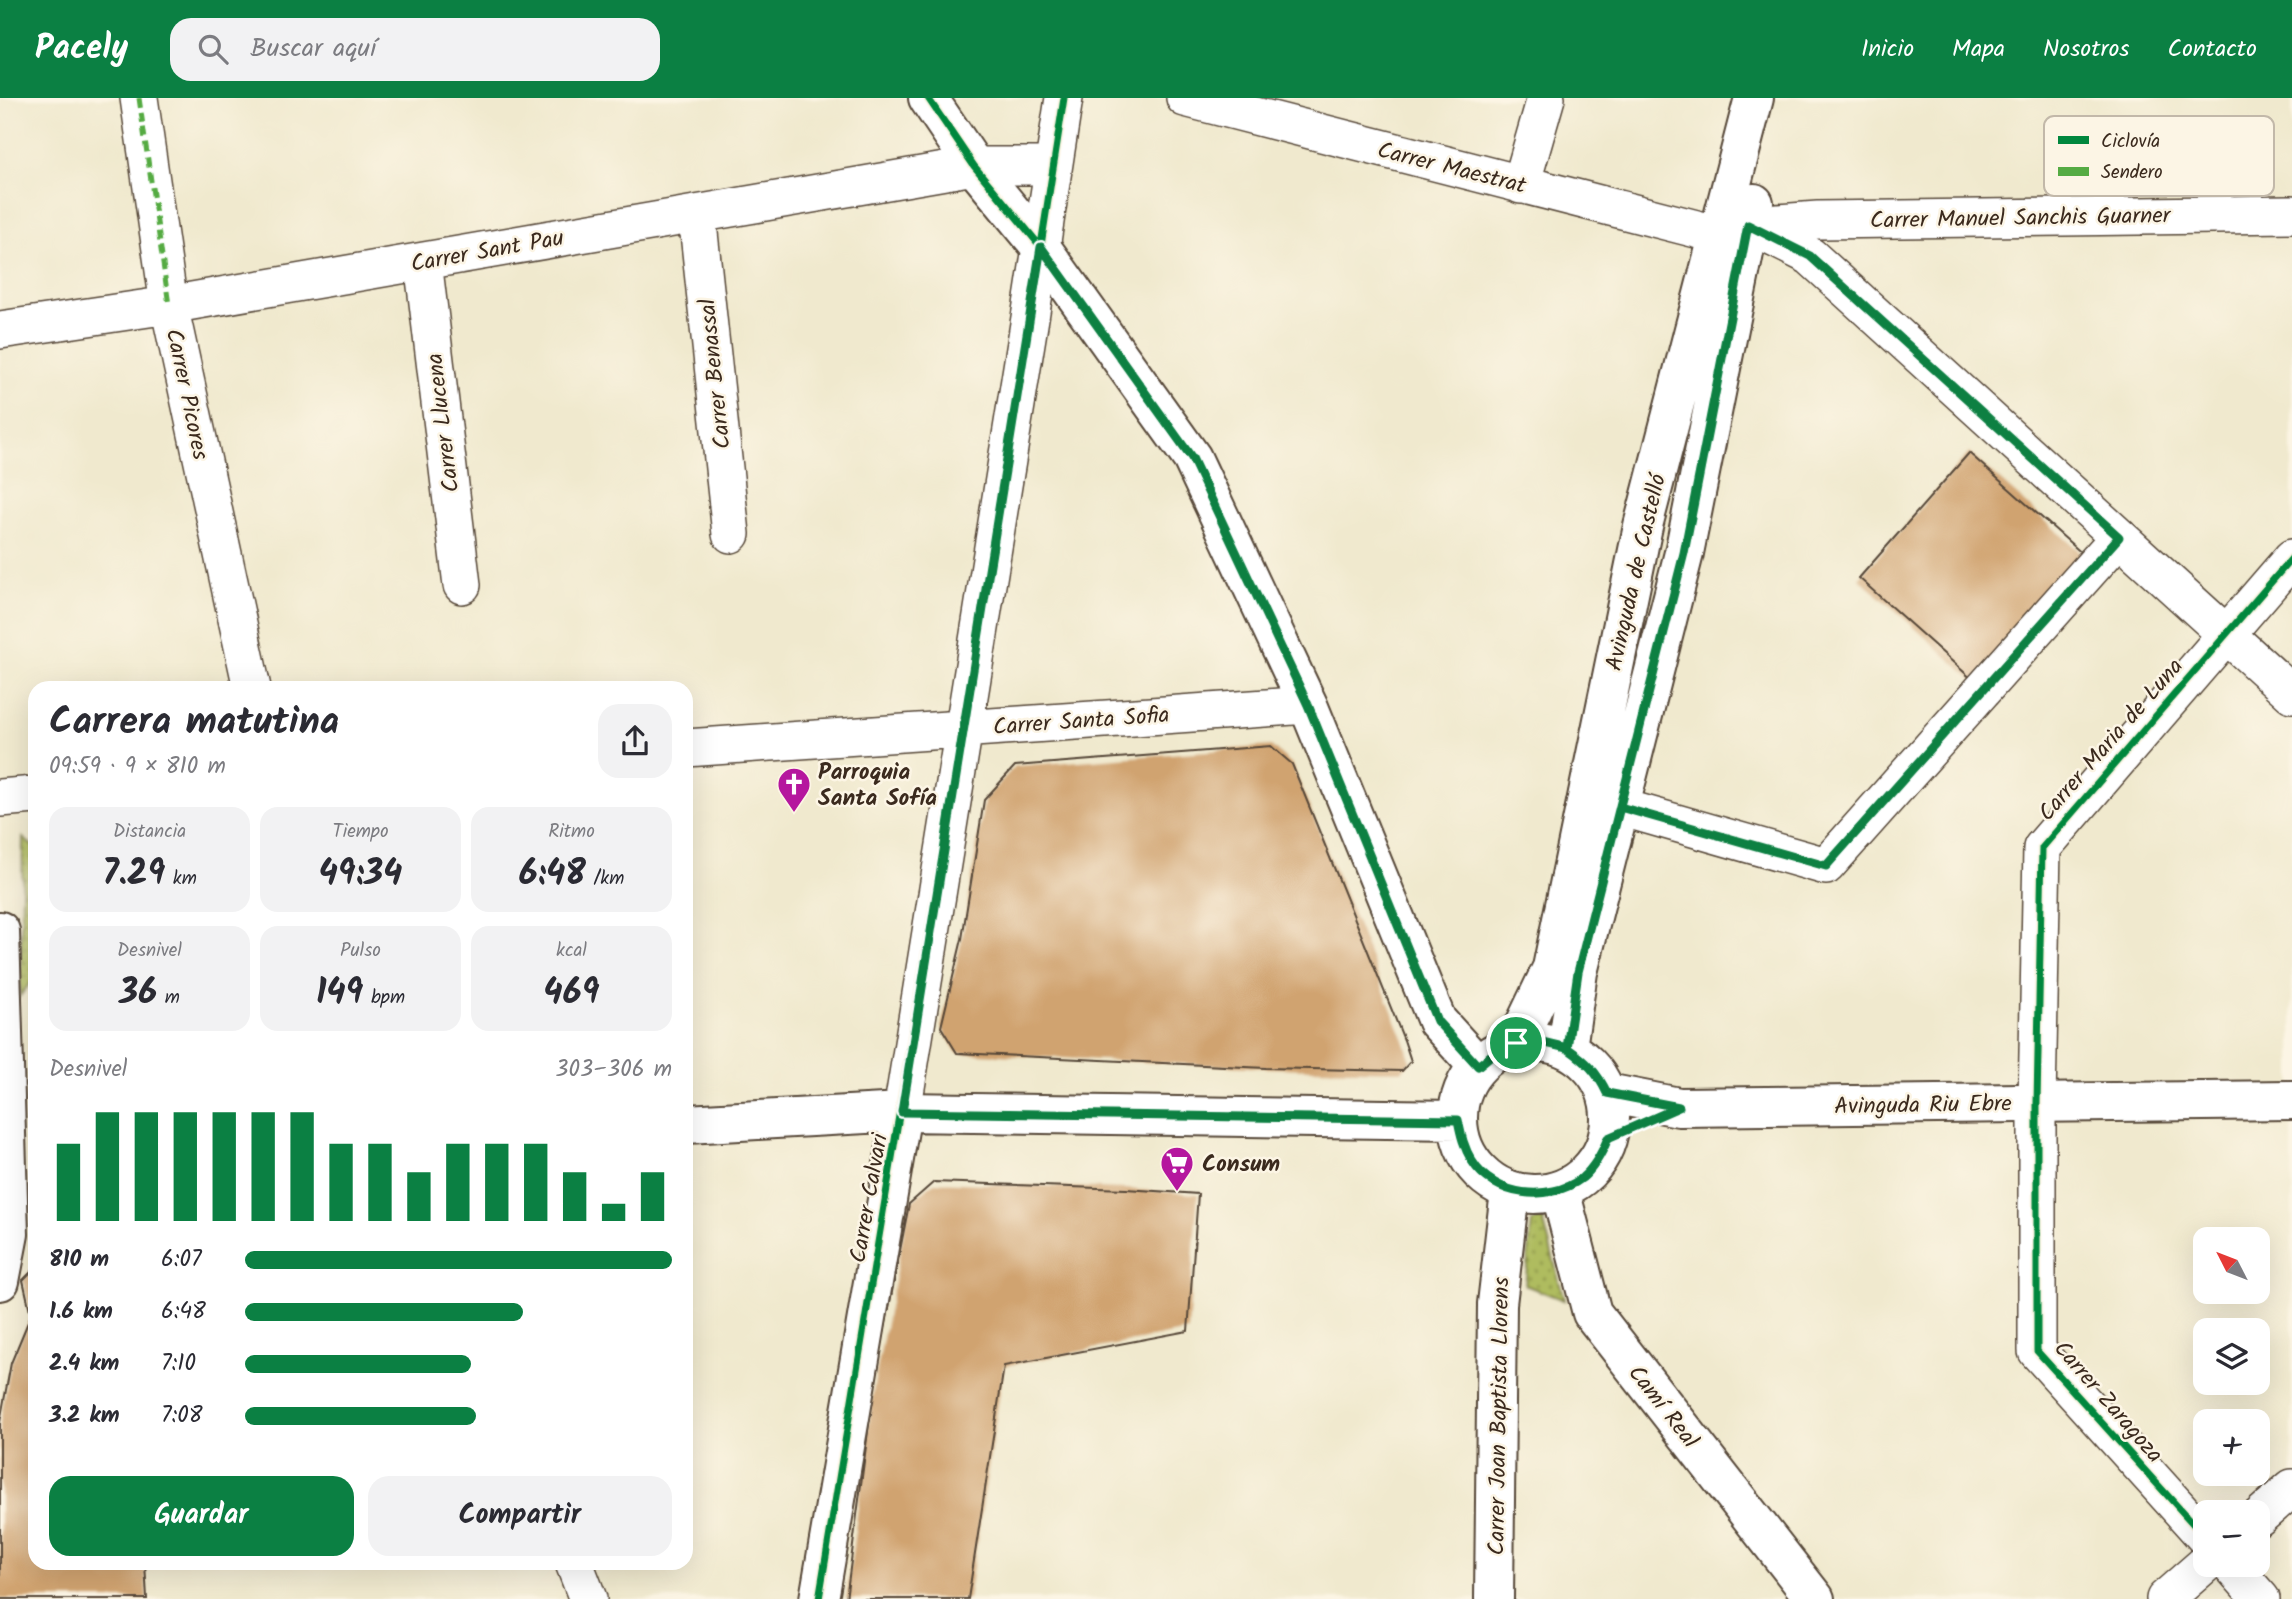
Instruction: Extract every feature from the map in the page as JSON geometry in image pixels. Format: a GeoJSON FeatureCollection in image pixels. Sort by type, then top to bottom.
{"type":"FeatureCollection","features":[{"type":"Feature","properties":{"kind":"street","name":"Carrer Picores"},"geometry":{"type":"LineString","coordinates":[[139,98],[169,305],[250,681]]}},
{"type":"Feature","properties":{"kind":"street"},"geometry":{"type":"LineString","coordinates":[[928,98],[974,166],[1041,247],[1192,458],[1308,705],[1437,1021],[1478,1066]]}},
{"type":"Feature","properties":{"kind":"street","name":"Carrer Calvari"},"geometry":{"type":"LineString","coordinates":[[819,1599],[902,1112],[1064,98]]}},
{"type":"Feature","properties":{"kind":"street","name":"Carrer Maestrat"},"geometry":{"type":"LineString","coordinates":[[1185,98],[1521,185],[1734,230]]}},
{"type":"Feature","properties":{"kind":"street"},"geometry":{"type":"LineString","coordinates":[[1521,185],[1546,98]]}},
{"type":"Feature","properties":{"kind":"street","name":"Avinguda de Castelló"},"geometry":{"type":"LineString","coordinates":[[1567,1048],[1578,972],[1684,553],[1754,98]]}},
{"type":"Feature","properties":{"kind":"street","name":"Avinguda de Castelló"},"geometry":{"type":"LineString","coordinates":[[1516,1043],[1552,968],[1643,526],[1734,230],[1780,98]]}},
{"type":"Feature","properties":{"kind":"street","name":"Carrer Sant Pau"},"geometry":{"type":"LineString","coordinates":[[0,330],[169,305],[974,166],[1053,166]]}},
{"type":"Feature","properties":{"kind":"street","name":"Carrer Benassal"},"geometry":{"type":"LineString","coordinates":[[697,214],[731,534]]}},
{"type":"Feature","properties":{"kind":"street","name":"Carrer Manuel Sanchis Guarner"},"geometry":{"type":"LineString","coordinates":[[1734,230],[1818,220],[2292,214]]}},
{"type":"Feature","properties":{"kind":"street"},"geometry":{"type":"LineString","coordinates":[[1734,230],[1810,256],[2292,694]]}},
{"type":"Feature","properties":{"kind":"street","name":"Carrer Llucena"},"geometry":{"type":"LineString","coordinates":[[423,261],[462,585]]}},
{"type":"Feature","properties":{"kind":"street"},"geometry":{"type":"LineString","coordinates":[[1620,807],[1826,866],[2119,537]]}},
{"type":"Feature","properties":{"kind":"street","name":"Carrer Maria de Luna"},"geometry":{"type":"LineString","coordinates":[[2038,1103],[2042,848],[2292,558]]}},
{"type":"Feature","properties":{"kind":"street","name":"Carrer Santa Sofia"},"geometry":{"type":"LineString","coordinates":[[693,747],[1308,705]]}},
{"type":"Feature","properties":{"kind":"street"},"geometry":{"type":"LineString","coordinates":[[0,798],[28,796]]}},
{"type":"Feature","properties":{"kind":"street"},"geometry":{"type":"LineString","coordinates":[[0,931],[14,1161],[9,1234],[0,1281]]}},
{"type":"Feature","properties":{"kind":"street"},"geometry":{"type":"LineString","coordinates":[[1542,1042],[1567,1048],[1584,1059],[1598,1074],[1607,1093],[1611,1115],[1608,1138],[1598,1160],[1581,1178],[1560,1190],[1535,1194],[1510,1191],[1489,1180],[1473,1163],[1462,1143],[1458,1120],[1460,1100],[1467,1082],[1478,1066],[1495,1052],[1516,1043],[1542,1042]]}},
{"type":"Feature","properties":{"kind":"street","name":"Avinguda Riu Ebre"},"geometry":{"type":"LineString","coordinates":[[1607,1093],[1679,1107],[2292,1100]]}},
{"type":"Feature","properties":{"kind":"street","name":"Carrer Zaragoza"},"geometry":{"type":"LineString","coordinates":[[2038,1103],[2037,1351],[2193,1524]]}},
{"type":"Feature","properties":{"kind":"street","name":"Avinguda Riu Ebre"},"geometry":{"type":"LineString","coordinates":[[1608,1138],[1679,1107]]}},
{"type":"Feature","properties":{"kind":"street"},"geometry":{"type":"LineString","coordinates":[[693,1124],[902,1112],[1458,1120]]}},
{"type":"Feature","properties":{"kind":"street","name":"Camí Real"},"geometry":{"type":"LineString","coordinates":[[1560,1190],[1592,1313],[1815,1599]]}},
{"type":"Feature","properties":{"kind":"street","name":"Carrer Joan Baptista Llorens"},"geometry":{"type":"LineString","coordinates":[[1494,1599],[1497,1304],[1510,1191]]}},
{"type":"Feature","properties":{"kind":"street"},"geometry":{"type":"LineString","coordinates":[[2270,1507],[2292,1488]]}},
{"type":"Feature","properties":{"kind":"street"},"geometry":{"type":"LineString","coordinates":[[577,1570],[588,1599]]}},
{"type":"Feature","properties":{"kind":"street"},"geometry":{"type":"LineString","coordinates":[[2165,1599],[2193,1574]]}},
{"type":"Feature","properties":{"kind":"street"},"geometry":{"type":"LineString","coordinates":[[2242,1577],[2261,1599]]}},
{"type":"Feature","properties":{"kind":"green space"},"geometry":{"type":"Polygon","coordinates":[[[23,838],[28,842],[28,986],[20,996],[23,838]]]}},
{"type":"Feature","properties":{"kind":"green space"},"geometry":{"type":"Polygon","coordinates":[[[1543,1219],[1564,1300],[1525,1285],[1532,1222],[1543,1219]]]}},
{"type":"Feature","properties":{"kind":"building"},"geometry":{"type":"Polygon","coordinates":[[[1969,453],[2085,556],[1974,681],[1859,578],[1969,453]]]}},
{"type":"Feature","properties":{"kind":"building"},"geometry":{"type":"Polygon","coordinates":[[[1271,746],[1292,764],[1404,1040],[1411,1061],[1402,1071],[1266,1068],[957,1053],[941,1027],[962,939],[984,800],[1015,766],[1271,746]]]}},
{"type":"Feature","properties":{"kind":"building"},"geometry":{"type":"Polygon","coordinates":[[[934,1182],[1198,1194],[1188,1331],[1004,1366],[968,1599],[846,1599],[874,1385],[909,1204],[934,1182]]]}},
{"type":"Feature","properties":{"kind":"building"},"geometry":{"type":"Polygon","coordinates":[[[28,1275],[28,1302],[23,1280],[28,1275]]]}},
{"type":"Feature","properties":{"kind":"building"},"geometry":{"type":"Polygon","coordinates":[[[28,1322],[28,1570],[145,1570],[147,1599],[0,1599],[0,1422],[11,1363],[28,1322]]]}},
{"type":"Feature","properties":{"kind":"marked path"},"geometry":{"type":"LineString","coordinates":[[139,98],[169,305]]}},
{"type":"Feature","properties":{"kind":"cycle path"},"geometry":{"type":"LineString","coordinates":[[928,98],[974,166],[1041,247],[1192,458],[1308,705],[1437,1021],[1478,1066]]}},
{"type":"Feature","properties":{"kind":"cycle path"},"geometry":{"type":"LineString","coordinates":[[819,1599],[945,849],[1064,98]]}},
{"type":"Feature","properties":{"kind":"cycle path"},"geometry":{"type":"LineString","coordinates":[[2193,1524],[2037,1351],[2037,1103],[2042,848],[2292,558]]}},
{"type":"Feature","properties":{"kind":"place","name":"Parroquia Santa Sofía"},"geometry":{"type":"Point","coordinates":[794,814]}},
{"type":"Feature","properties":{"kind":"place","name":"Consum"},"geometry":{"type":"Point","coordinates":[1177,1193]}},
{"type":"Feature","properties":{"kind":"route"},"geometry":{"type":"LineString","coordinates":[[1516,1043],[1495,1052],[1478,1066],[1437,1021],[1308,705],[1192,458],[1041,247],[902,1112],[1458,1120],[1462,1143],[1473,1163],[1489,1180],[1510,1191],[1535,1194],[1560,1190],[1581,1178],[1598,1160],[1608,1138],[1679,1107],[1607,1093],[1598,1074],[1584,1059],[1567,1048],[1578,972],[1684,553],[1748,225],[1810,256],[2119,537],[1826,866],[1620,807],[1578,972],[1567,1048],[1542,1042],[1516,1043]]}}]}
